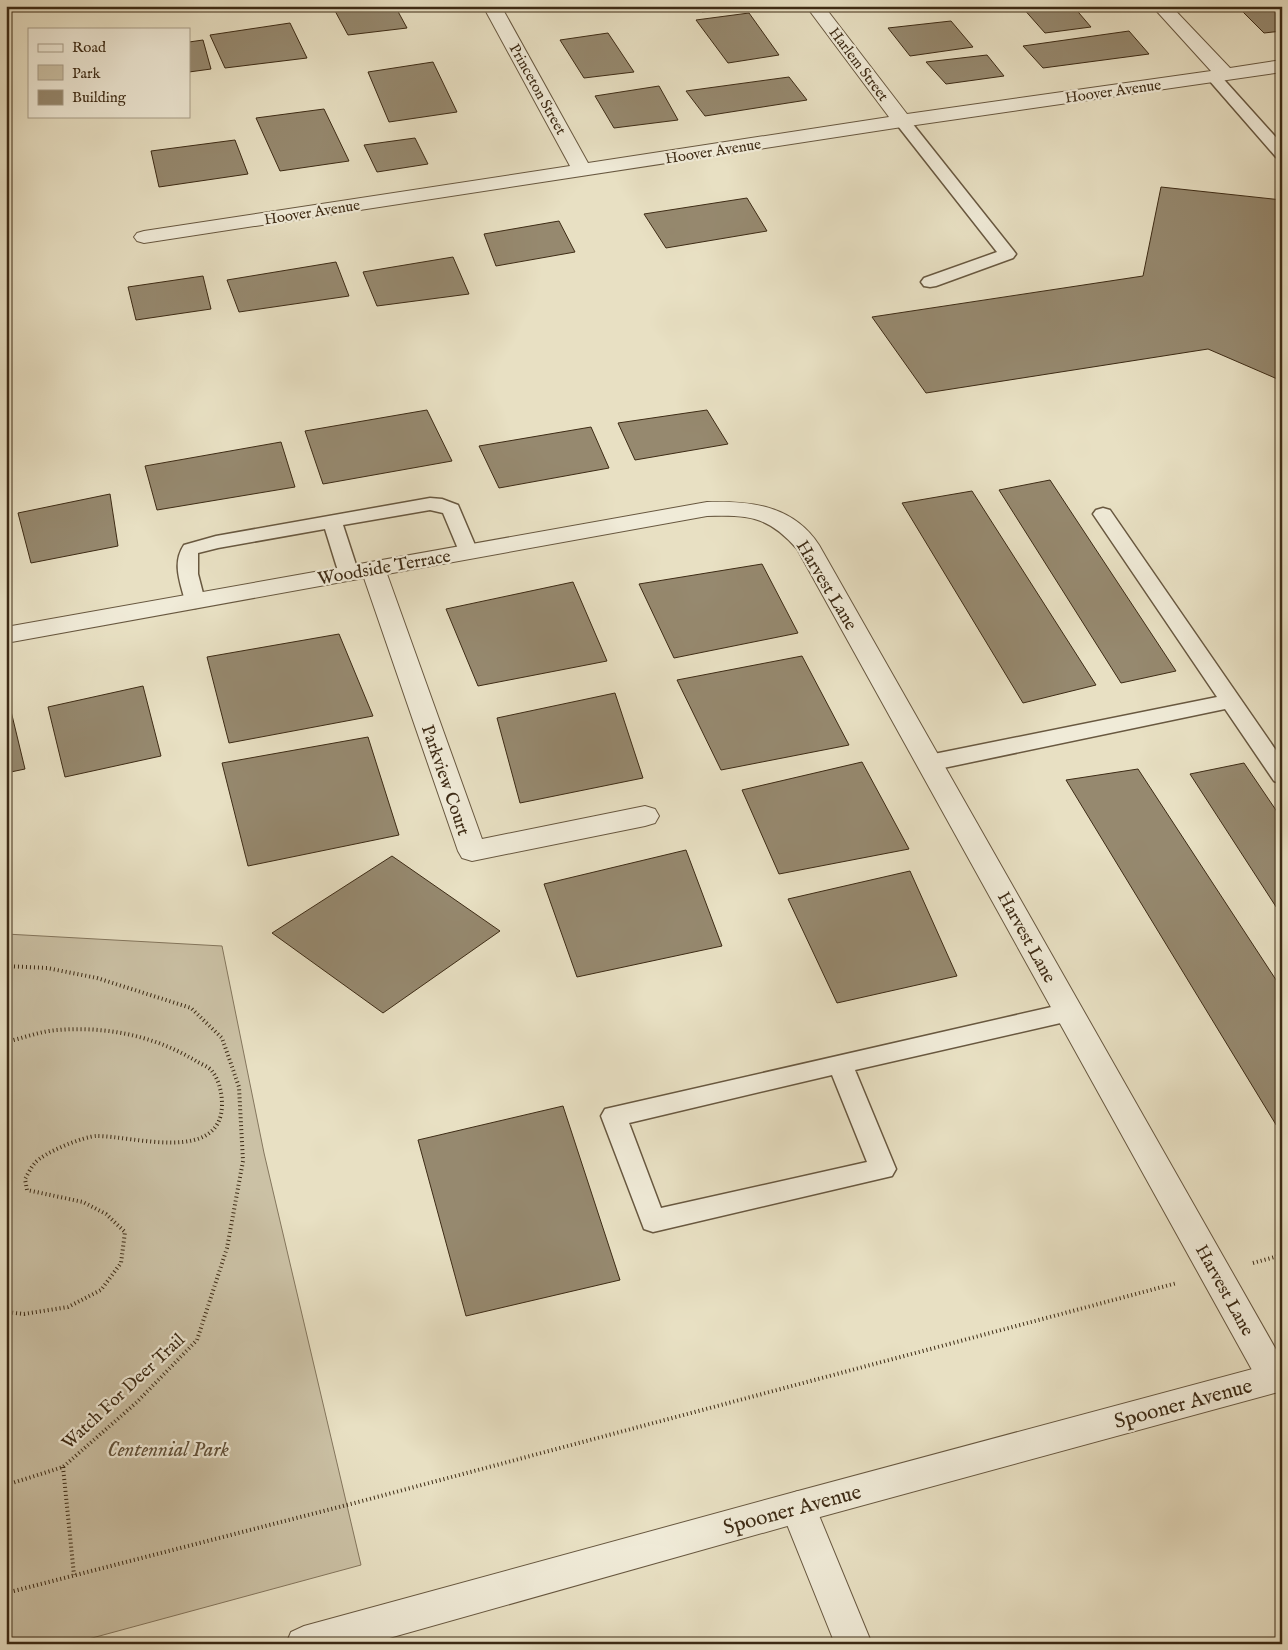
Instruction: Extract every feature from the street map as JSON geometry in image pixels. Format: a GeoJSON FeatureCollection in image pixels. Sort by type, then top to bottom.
{"type":"FeatureCollection","features":[{"type":"Feature","properties":{"kind":"street","name":"Princeton Street"},"geometry":{"type":"LineString","coordinates":[[492,6],[583,171]]}},
{"type":"Feature","properties":{"kind":"street","name":"Harlem Street"},"geometry":{"type":"LineString","coordinates":[[815,6],[902,121]]}},
{"type":"Feature","properties":{"kind":"street"},"geometry":{"type":"LineString","coordinates":[[1161,6],[1219,75]]}},
{"type":"Feature","properties":{"kind":"street","name":"Hoover Avenue"},"geometry":{"type":"LineString","coordinates":[[144,238],[902,121],[1282,66]]}},
{"type":"Feature","properties":{"kind":"street","name":"Woodside Terrace"},"geometry":{"type":"LineString","coordinates":[[6,636],[707,509],[736,508],[762,513]]}},
{"type":"Feature","properties":{"kind":"street","name":"Harvest Lane"},"geometry":{"type":"LineString","coordinates":[[762,513],[788,525],[807,545],[1215,1273],[1278,1377]]}},
{"type":"Feature","properties":{"kind":"street","name":"Parkview Court"},"geometry":{"type":"LineString","coordinates":[[361,571],[472,852],[645,816]]}},
{"type":"Feature","properties":{"kind":"street","name":"Spooner Avenue"},"geometry":{"type":"LineString","coordinates":[[304,1644],[798,1507],[1278,1377]]}},
{"type":"Feature","properties":{"kind":"street"},"geometry":{"type":"LineString","coordinates":[[798,1507],[854,1644]]}},
{"type":"Feature","properties":{"kind":"lane"},"geometry":{"type":"LineString","coordinates":[[1219,75],[1282,154]]}},
{"type":"Feature","properties":{"kind":"lane"},"geometry":{"type":"LineString","coordinates":[[902,121],[1006,254],[930,282]]}},
{"type":"Feature","properties":{"kind":"lane"},"geometry":{"type":"LineString","coordinates":[[196,601],[188,570],[187,555],[191,549],[332,521],[430,504],[442,504],[451,509],[468,552]]}},
{"type":"Feature","properties":{"kind":"lane"},"geometry":{"type":"LineString","coordinates":[[1102,514],[1282,776]]}},
{"type":"Feature","properties":{"kind":"lane"},"geometry":{"type":"LineString","coordinates":[[332,521],[361,571]]}},
{"type":"Feature","properties":{"kind":"lane"},"geometry":{"type":"LineString","coordinates":[[929,763],[1231,701]]}},
{"type":"Feature","properties":{"kind":"lane"},"geometry":{"type":"LineString","coordinates":[[840,1064],[884,1169],[654,1221],[614,1116],[840,1064],[1069,1012]]}},
{"type":"Feature","properties":{"kind":"path","name":"Watch For Deer Trail"},"geometry":{"type":"LineString","coordinates":[[6,966],[46,968],[97,978],[191,1008],[222,1038],[239,1087],[243,1161],[227,1248],[197,1340],[137,1402],[63,1467],[6,1484]]}},
{"type":"Feature","properties":{"kind":"path"},"geometry":{"type":"LineString","coordinates":[[6,1042],[57,1030],[115,1031],[156,1041],[186,1055],[212,1071],[222,1093],[222,1114],[214,1128],[196,1141],[174,1142],[95,1136],[54,1149],[35,1162],[25,1180],[27,1190],[83,1202],[106,1214],[125,1232],[121,1263],[101,1290],[68,1307],[24,1314],[6,1312]]}},
{"type":"Feature","properties":{"kind":"path"},"geometry":{"type":"LineString","coordinates":[[6,1593],[356,1503],[1282,1255]]}},
{"type":"Feature","properties":{"kind":"path"},"geometry":{"type":"LineString","coordinates":[[63,1467],[74,1575]]}},
{"type":"Feature","properties":{"kind":"green space","name":"Centennial Park"},"geometry":{"type":"Polygon","coordinates":[[[6,934],[222,946],[264,1153],[361,1565],[70,1644],[6,1644],[6,934]]]}},
{"type":"Feature","properties":{"kind":"building"},"geometry":{"type":"Polygon","coordinates":[[[354,6],[395,6],[407,28],[348,35],[334,9],[354,6]]]}},
{"type":"Feature","properties":{"kind":"building"},"geometry":{"type":"Polygon","coordinates":[[[697,6],[749,6],[702,12],[697,6]]]}},
{"type":"Feature","properties":{"kind":"building"},"geometry":{"type":"Polygon","coordinates":[[[1073,6],[1091,27],[1045,33],[1022,7],[1073,6]]]}},
{"type":"Feature","properties":{"kind":"building"},"geometry":{"type":"Polygon","coordinates":[[[1256,6],[1282,6],[1282,31],[1264,33],[1240,9],[1256,6]]]}},
{"type":"Feature","properties":{"kind":"building"},"geometry":{"type":"Polygon","coordinates":[[[749,13],[779,55],[728,63],[696,20],[749,13]]]}},
{"type":"Feature","properties":{"kind":"building"},"geometry":{"type":"Polygon","coordinates":[[[951,21],[973,47],[910,56],[888,28],[951,21]]]}},
{"type":"Feature","properties":{"kind":"building"},"geometry":{"type":"Polygon","coordinates":[[[290,23],[307,58],[225,68],[210,35],[290,23]]]}},
{"type":"Feature","properties":{"kind":"building"},"geometry":{"type":"Polygon","coordinates":[[[1129,31],[1149,54],[1043,68],[1023,46],[1129,31]]]}},
{"type":"Feature","properties":{"kind":"building"},"geometry":{"type":"Polygon","coordinates":[[[608,33],[634,72],[584,78],[560,40],[608,33]]]}},
{"type":"Feature","properties":{"kind":"building"},"geometry":{"type":"Polygon","coordinates":[[[203,40],[211,69],[190,72],[190,42],[203,40]]]}},
{"type":"Feature","properties":{"kind":"building"},"geometry":{"type":"Polygon","coordinates":[[[987,55],[1004,76],[946,84],[926,62],[987,55]]]}},
{"type":"Feature","properties":{"kind":"building"},"geometry":{"type":"Polygon","coordinates":[[[433,62],[457,112],[389,122],[368,72],[433,62]]]}},
{"type":"Feature","properties":{"kind":"building"},"geometry":{"type":"Polygon","coordinates":[[[789,77],[807,100],[705,116],[686,91],[789,77]]]}},
{"type":"Feature","properties":{"kind":"building"},"geometry":{"type":"Polygon","coordinates":[[[659,86],[678,120],[614,128],[595,96],[659,86]]]}},
{"type":"Feature","properties":{"kind":"building"},"geometry":{"type":"Polygon","coordinates":[[[324,109],[349,161],[280,171],[256,118],[324,109]]]}},
{"type":"Feature","properties":{"kind":"building"},"geometry":{"type":"Polygon","coordinates":[[[415,138],[428,164],[377,172],[364,145],[415,138]]]}},
{"type":"Feature","properties":{"kind":"building"},"geometry":{"type":"Polygon","coordinates":[[[235,140],[248,174],[159,187],[151,151],[235,140]]]}},
{"type":"Feature","properties":{"kind":"building"},"geometry":{"type":"Polygon","coordinates":[[[1161,187],[1282,200],[1282,381],[1208,349],[926,393],[872,317],[1143,276],[1161,187]]]}},
{"type":"Feature","properties":{"kind":"building"},"geometry":{"type":"Polygon","coordinates":[[[747,198],[767,231],[666,248],[644,214],[747,198]]]}},
{"type":"Feature","properties":{"kind":"building"},"geometry":{"type":"Polygon","coordinates":[[[559,221],[575,252],[496,266],[484,234],[559,221]]]}},
{"type":"Feature","properties":{"kind":"building"},"geometry":{"type":"Polygon","coordinates":[[[453,257],[469,294],[377,306],[363,272],[453,257]]]}},
{"type":"Feature","properties":{"kind":"building"},"geometry":{"type":"Polygon","coordinates":[[[336,262],[349,296],[239,312],[227,280],[336,262]]]}},
{"type":"Feature","properties":{"kind":"building"},"geometry":{"type":"Polygon","coordinates":[[[203,276],[211,309],[136,320],[128,287],[203,276]]]}},
{"type":"Feature","properties":{"kind":"building"},"geometry":{"type":"Polygon","coordinates":[[[427,410],[452,461],[323,484],[305,431],[427,410]]]}},
{"type":"Feature","properties":{"kind":"building"},"geometry":{"type":"Polygon","coordinates":[[[707,410],[728,444],[635,460],[618,423],[707,410]]]}},
{"type":"Feature","properties":{"kind":"building"},"geometry":{"type":"Polygon","coordinates":[[[591,427],[609,468],[499,488],[479,446],[591,427]]]}},
{"type":"Feature","properties":{"kind":"building"},"geometry":{"type":"Polygon","coordinates":[[[281,442],[295,487],[157,510],[145,466],[281,442]]]}},
{"type":"Feature","properties":{"kind":"building"},"geometry":{"type":"Polygon","coordinates":[[[1050,480],[1176,671],[1121,683],[999,490],[1050,480]]]}},
{"type":"Feature","properties":{"kind":"building"},"geometry":{"type":"Polygon","coordinates":[[[972,491],[1096,685],[1023,703],[902,503],[972,491]]]}},
{"type":"Feature","properties":{"kind":"building"},"geometry":{"type":"Polygon","coordinates":[[[110,494],[118,546],[31,563],[18,513],[110,494]]]}},
{"type":"Feature","properties":{"kind":"building"},"geometry":{"type":"Polygon","coordinates":[[[762,564],[798,633],[674,658],[639,584],[762,564]]]}},
{"type":"Feature","properties":{"kind":"building"},"geometry":{"type":"Polygon","coordinates":[[[573,582],[607,661],[478,686],[446,609],[573,582]]]}},
{"type":"Feature","properties":{"kind":"building"},"geometry":{"type":"Polygon","coordinates":[[[339,634],[373,716],[229,743],[207,657],[339,634]]]}},
{"type":"Feature","properties":{"kind":"building"},"geometry":{"type":"Polygon","coordinates":[[[802,656],[849,745],[721,770],[677,680],[802,656]]]}},
{"type":"Feature","properties":{"kind":"building"},"geometry":{"type":"Polygon","coordinates":[[[143,686],[161,756],[65,777],[48,707],[143,686]]]}},
{"type":"Feature","properties":{"kind":"building"},"geometry":{"type":"Polygon","coordinates":[[[615,693],[643,778],[520,803],[497,718],[615,693]]]}},
{"type":"Feature","properties":{"kind":"building"},"geometry":{"type":"Polygon","coordinates":[[[10,707],[25,769],[6,773],[6,708],[10,707]]]}},
{"type":"Feature","properties":{"kind":"building"},"geometry":{"type":"Polygon","coordinates":[[[368,737],[399,835],[248,866],[222,763],[368,737]]]}},
{"type":"Feature","properties":{"kind":"building"},"geometry":{"type":"Polygon","coordinates":[[[862,762],[909,849],[779,874],[742,790],[862,762]]]}},
{"type":"Feature","properties":{"kind":"building"},"geometry":{"type":"Polygon","coordinates":[[[1244,763],[1282,819],[1282,916],[1190,774],[1244,763]]]}},
{"type":"Feature","properties":{"kind":"building"},"geometry":{"type":"Polygon","coordinates":[[[1138,769],[1282,989],[1282,1127],[1278,1128],[1066,780],[1138,769]]]}},
{"type":"Feature","properties":{"kind":"building"},"geometry":{"type":"Polygon","coordinates":[[[686,850],[722,946],[577,977],[544,884],[686,850]]]}},
{"type":"Feature","properties":{"kind":"building"},"geometry":{"type":"Polygon","coordinates":[[[392,856],[500,931],[383,1013],[272,933],[392,856]]]}},
{"type":"Feature","properties":{"kind":"building"},"geometry":{"type":"Polygon","coordinates":[[[910,871],[957,976],[837,1003],[788,899],[910,871]]]}},
{"type":"Feature","properties":{"kind":"building"},"geometry":{"type":"Polygon","coordinates":[[[563,1106],[620,1280],[466,1316],[418,1140],[563,1106]]]}}]}
